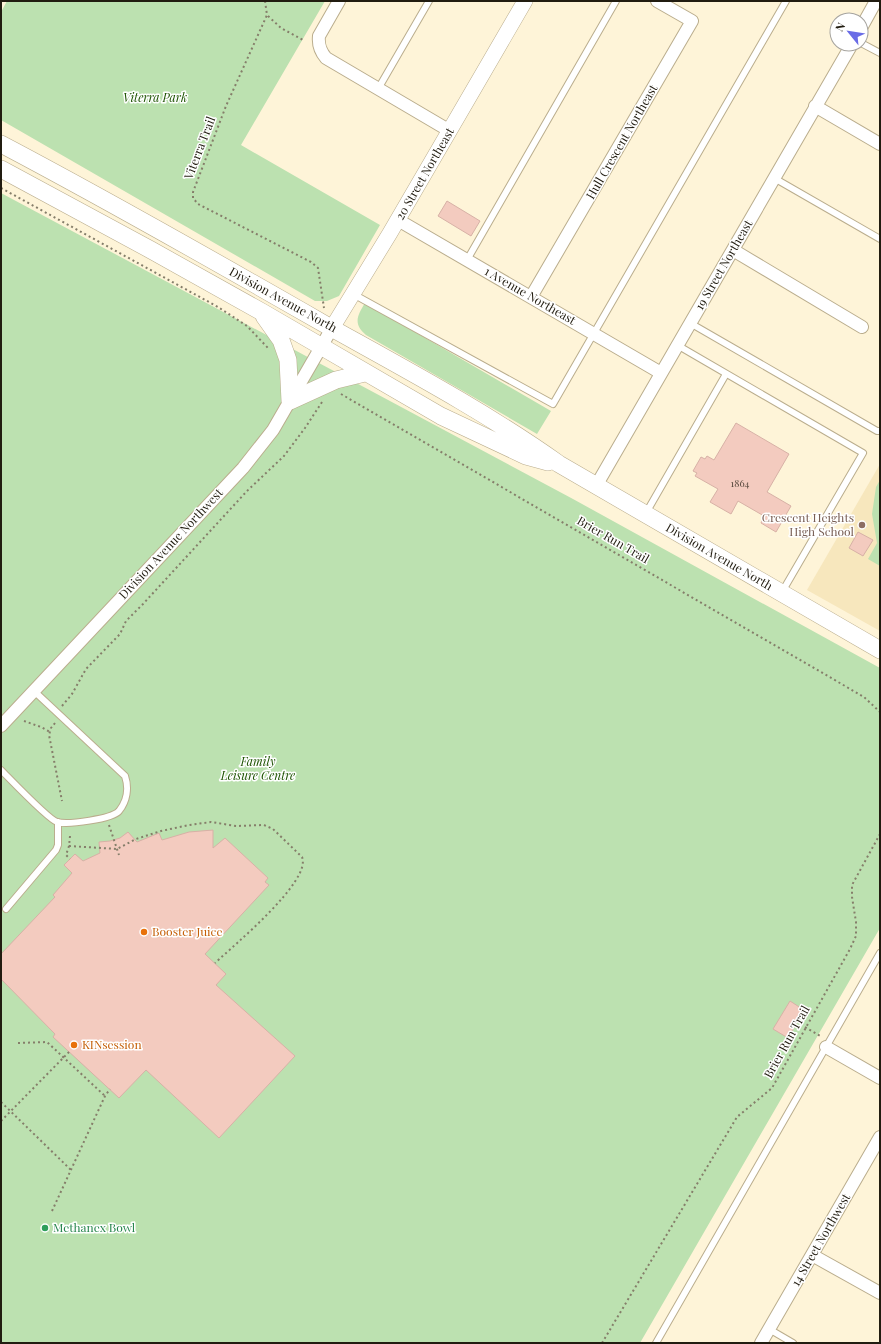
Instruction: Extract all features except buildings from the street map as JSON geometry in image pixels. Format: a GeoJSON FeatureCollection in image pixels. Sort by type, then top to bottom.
{"type":"FeatureCollection","features":[{"type":"Feature","properties":{"kind":"main road","name":"Division Avenue North"},"geometry":{"type":"LineString","coordinates":[[1,144],[74,183],[487,417],[559,464],[596,486],[880,650]]}},
{"type":"Feature","properties":{"kind":"main road","name":"Division Avenue North"},"geometry":{"type":"LineString","coordinates":[[1,169],[262,312],[441,416],[526,456],[559,464]]}},
{"type":"Feature","properties":{"kind":"main road"},"geometry":{"type":"LineString","coordinates":[[262,312],[281,340],[288,360],[290,401],[336,380],[365,373]]}},
{"type":"Feature","properties":{"kind":"street"},"geometry":{"type":"LineString","coordinates":[[339,1],[319,36],[319,48],[326,58],[450,130]]}},
{"type":"Feature","properties":{"kind":"street","name":"20 Street Northeast"},"geometry":{"type":"LineString","coordinates":[[321,346],[398,220],[525,1]]}},
{"type":"Feature","properties":{"kind":"street","name":"Hull Crescent Northeast"},"geometry":{"type":"LineString","coordinates":[[531,297],[692,21],[656,1]]}},
{"type":"Feature","properties":{"kind":"street"},"geometry":{"type":"LineString","coordinates":[[869,14],[876,1]]}},
{"type":"Feature","properties":{"kind":"street","name":"19 Street Northeast"},"geometry":{"type":"LineString","coordinates":[[596,486],[847,52]]}},
{"type":"Feature","properties":{"kind":"street"},"geometry":{"type":"LineString","coordinates":[[815,106],[880,144]]}},
{"type":"Feature","properties":{"kind":"street","name":"1 Avenue Northeast"},"geometry":{"type":"LineString","coordinates":[[398,220],[661,373]]}},
{"type":"Feature","properties":{"kind":"street"},"geometry":{"type":"LineString","coordinates":[[733,250],[862,327]]}},
{"type":"Feature","properties":{"kind":"street","name":"Division Avenue Northwest"},"geometry":{"type":"LineString","coordinates":[[1,726],[243,468],[273,430],[321,346]]}},
{"type":"Feature","properties":{"kind":"street"},"geometry":{"type":"LineString","coordinates":[[828,1044],[880,1078]]}},
{"type":"Feature","properties":{"kind":"street","name":"14 Street Northwest"},"geometry":{"type":"LineString","coordinates":[[761,1343],[880,1136]]}},
{"type":"Feature","properties":{"kind":"street"},"geometry":{"type":"LineString","coordinates":[[812,1255],[880,1293]]}},
{"type":"Feature","properties":{"kind":"lane"},"geometry":{"type":"LineString","coordinates":[[378,88],[429,1]]}},
{"type":"Feature","properties":{"kind":"lane"},"geometry":{"type":"LineString","coordinates":[[467,260],[616,1]]}},
{"type":"Feature","properties":{"kind":"lane"},"geometry":{"type":"LineString","coordinates":[[353,294],[553,404],[786,1]]}},
{"type":"Feature","properties":{"kind":"lane"},"geometry":{"type":"LineString","coordinates":[[869,47],[880,53]]}},
{"type":"Feature","properties":{"kind":"lane"},"geometry":{"type":"LineString","coordinates":[[774,178],[880,239]]}},
{"type":"Feature","properties":{"kind":"lane"},"geometry":{"type":"LineString","coordinates":[[690,323],[877,431],[880,431]]}},
{"type":"Feature","properties":{"kind":"lane"},"geometry":{"type":"LineString","coordinates":[[677,345],[863,453],[782,593]]}},
{"type":"Feature","properties":{"kind":"lane"},"geometry":{"type":"LineString","coordinates":[[645,514],[726,374]]}},
{"type":"Feature","properties":{"kind":"lane"},"geometry":{"type":"LineString","coordinates":[[1,770],[42,810],[53,820],[58,822],[85,822],[107,817],[119,812],[126,799],[128,791],[125,776],[34,691]]}},
{"type":"Feature","properties":{"kind":"lane"},"geometry":{"type":"LineString","coordinates":[[6,909],[56,850],[58,845],[58,822]]}},
{"type":"Feature","properties":{"kind":"lane"},"geometry":{"type":"LineString","coordinates":[[656,1343],[880,953]]}},
{"type":"Feature","properties":{"kind":"lane"},"geometry":{"type":"LineString","coordinates":[[769,1330],[793,1343]]}},
{"type":"Feature","properties":{"kind":"path"},"geometry":{"type":"LineString","coordinates":[[265,1],[267,15],[281,28],[303,40]]}},
{"type":"Feature","properties":{"kind":"path","name":"Viterra Trail"},"geometry":{"type":"LineString","coordinates":[[267,15],[226,106],[193,192],[193,198],[198,204],[311,262],[318,268],[324,308]]}},
{"type":"Feature","properties":{"kind":"path"},"geometry":{"type":"LineString","coordinates":[[1,188],[218,307],[247,326],[270,350]]}},
{"type":"Feature","properties":{"kind":"path","name":"Brier Run Trail"},"geometry":{"type":"LineString","coordinates":[[339,390],[340,393],[864,697],[880,712]]}},
{"type":"Feature","properties":{"kind":"path"},"geometry":{"type":"LineString","coordinates":[[62,707],[72,694],[86,669],[120,634],[126,621],[247,491],[284,456],[325,399]]}},
{"type":"Feature","properties":{"kind":"path"},"geometry":{"type":"LineString","coordinates":[[24,721],[42,727],[50,732]]}},
{"type":"Feature","properties":{"kind":"path"},"geometry":{"type":"LineString","coordinates":[[55,723],[49,735],[62,801]]}},
{"type":"Feature","properties":{"kind":"path"},"geometry":{"type":"LineString","coordinates":[[107,817],[119,855]]}},
{"type":"Feature","properties":{"kind":"path"},"geometry":{"type":"LineString","coordinates":[[69,846],[117,849],[136,839],[161,831],[211,822],[236,826],[264,825],[273,829],[302,856],[304,860],[297,880],[282,900],[215,963]]}},
{"type":"Feature","properties":{"kind":"path","name":"Brier Run Trail"},"geometry":{"type":"LineString","coordinates":[[602,1343],[737,1117],[772,1088],[850,949],[856,936],[852,885],[880,834]]}},
{"type":"Feature","properties":{"kind":"path"},"geometry":{"type":"LineString","coordinates":[[70,836],[66,855],[70,859]]}},
{"type":"Feature","properties":{"kind":"path"},"geometry":{"type":"LineString","coordinates":[[805,1027],[828,1044]]}},
{"type":"Feature","properties":{"kind":"path"},"geometry":{"type":"LineString","coordinates":[[18,1043],[47,1042],[106,1096]]}},
{"type":"Feature","properties":{"kind":"path"},"geometry":{"type":"LineString","coordinates":[[1,1121],[69,1052]]}},
{"type":"Feature","properties":{"kind":"path"},"geometry":{"type":"LineString","coordinates":[[52,1211],[110,1089]]}},
{"type":"Feature","properties":{"kind":"path"},"geometry":{"type":"LineString","coordinates":[[1,1102],[71,1170]]}},
{"type":"Feature","properties":{"kind":"shaded area","name":"Crescent Heights High School"},"geometry":{"type":"Polygon","coordinates":[[[880,464],[880,631],[807,590],[880,464]]]}},
{"type":"Feature","properties":{"kind":"green space","name":"Viterra Park"},"geometry":{"type":"Polygon","coordinates":[[[7,1],[325,1],[241,145],[380,225],[339,296],[327,301],[315,301],[1,120],[1,12],[7,1]]]}},
{"type":"Feature","properties":{"kind":"green space","name":"Family Leisure Centre"},"geometry":{"type":"Polygon","coordinates":[[[1,193],[573,499],[880,668],[880,928],[640,1343],[1,1343],[1,193]]]}},
{"type":"Feature","properties":{"kind":"green space"},"geometry":{"type":"Polygon","coordinates":[[[365,303],[551,411],[537,434],[366,335],[359,327],[358,323],[358,316],[365,303]]]}},
{"type":"Feature","properties":{"kind":"green space"},"geometry":{"type":"Polygon","coordinates":[[[880,480],[880,566],[868,559],[877,543],[872,514],[876,487],[880,480]]]}},
{"type":"Feature","properties":{"kind":"place","name":"Crescent Heights High School"},"geometry":{"type":"Point","coordinates":[862,525]}},
{"type":"Feature","properties":{"kind":"place","name":"Booster Juice"},"geometry":{"type":"Point","coordinates":[144,932]}},
{"type":"Feature","properties":{"kind":"place","name":"KINsession"},"geometry":{"type":"Point","coordinates":[74,1045]}},
{"type":"Feature","properties":{"kind":"place","name":"Methanex Bowl"},"geometry":{"type":"Point","coordinates":[45,1228]}}]}
